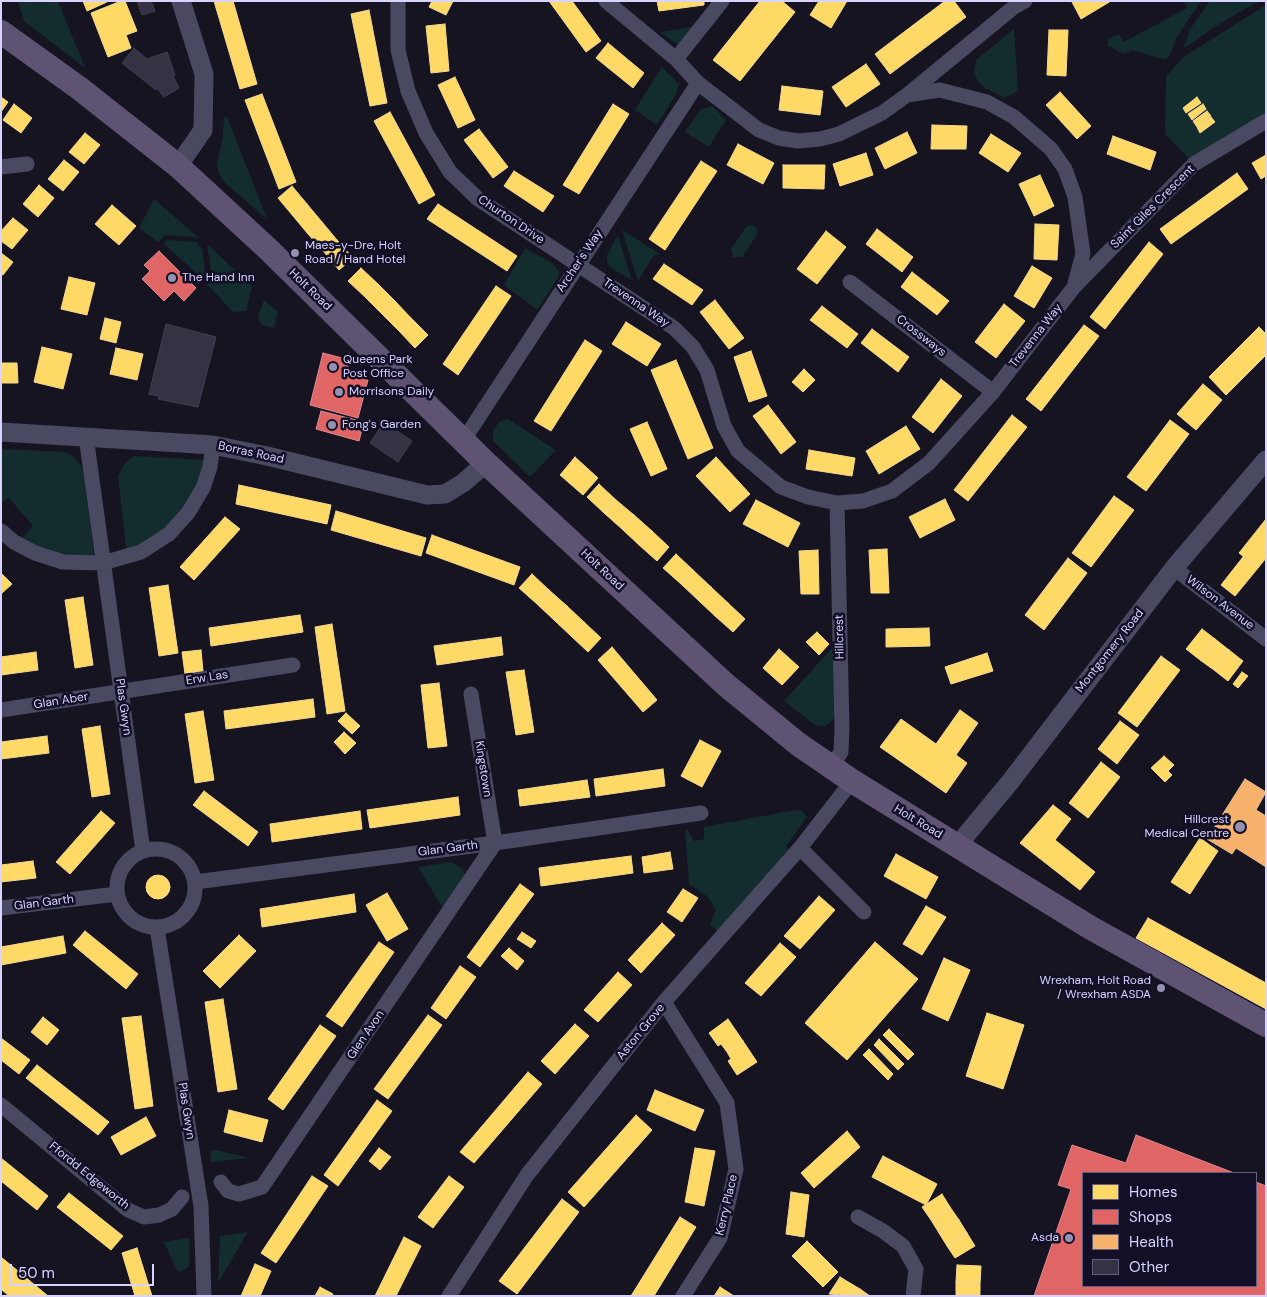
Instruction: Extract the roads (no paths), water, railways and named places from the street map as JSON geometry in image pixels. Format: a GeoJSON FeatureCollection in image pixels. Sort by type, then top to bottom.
{"type":"FeatureCollection","features":[{"type":"Feature","properties":{"kind":"main road","name":"Holt Road"},"geometry":{"type":"LineString","coordinates":[[1,32],[79,88],[178,166],[268,250],[486,463],[726,685],[798,744],[831,768],[1104,936],[1266,1025]]}},
{"type":"Feature","properties":{"kind":"street"},"geometry":{"type":"LineString","coordinates":[[178,166],[203,130],[204,74],[181,1]]}},
{"type":"Feature","properties":{"kind":"street","name":"Churton Drive"},"geometry":{"type":"LineString","coordinates":[[398,1],[398,50],[408,91],[426,133],[450,172],[478,199],[578,264]]}},
{"type":"Feature","properties":{"kind":"street","name":"Trevenna Way"},"geometry":{"type":"LineString","coordinates":[[578,264],[674,328],[693,347],[707,370],[724,426],[738,450],[758,470],[781,486],[808,497],[837,503],[870,498],[892,491],[930,463],[993,392],[1074,287],[1083,254],[1075,197],[1068,178],[1051,149],[1014,117],[987,102],[940,90],[907,94],[857,127],[820,139],[798,141],[779,138],[759,130],[698,83],[676,59],[606,1]]}},
{"type":"Feature","properties":{"kind":"street"},"geometry":{"type":"LineString","coordinates":[[676,59],[722,1]]}},
{"type":"Feature","properties":{"kind":"street"},"geometry":{"type":"LineString","coordinates":[[907,94],[1018,3]]}},
{"type":"Feature","properties":{"kind":"street","name":"Archer's Way"},"geometry":{"type":"LineString","coordinates":[[463,440],[698,83]]}},
{"type":"Feature","properties":{"kind":"street","name":"Saint Giles Crescent"},"geometry":{"type":"LineString","coordinates":[[1074,287],[1194,164],[1266,121]]}},
{"type":"Feature","properties":{"kind":"street"},"geometry":{"type":"LineString","coordinates":[[1,166],[27,164]]}},
{"type":"Feature","properties":{"kind":"street","name":"Crossways"},"geometry":{"type":"LineString","coordinates":[[850,282],[993,392]]}},
{"type":"Feature","properties":{"kind":"street","name":"Borras Road"},"geometry":{"type":"LineString","coordinates":[[1,432],[213,445],[267,456],[427,495],[445,494],[463,483],[486,463]]}},
{"type":"Feature","properties":{"kind":"street","name":"Plas Gwyn"},"geometry":{"type":"LineString","coordinates":[[86,436],[143,851]]}},
{"type":"Feature","properties":{"kind":"street"},"geometry":{"type":"LineString","coordinates":[[1,531],[14,542],[34,553],[63,562],[103,563],[141,552],[169,534],[188,513],[202,488],[210,467],[213,445]]}},
{"type":"Feature","properties":{"kind":"street","name":"Montgomery Road"},"geometry":{"type":"LineString","coordinates":[[957,846],[1016,775],[1174,568],[1266,460]]}},
{"type":"Feature","properties":{"kind":"street","name":"Hillcrest"},"geometry":{"type":"LineString","coordinates":[[831,768],[841,752],[842,728],[837,503]]}},
{"type":"Feature","properties":{"kind":"street","name":"Wilson Avenue"},"geometry":{"type":"LineString","coordinates":[[1174,568],[1266,639]]}},
{"type":"Feature","properties":{"kind":"street","name":"Erw Las"},"geometry":{"type":"LineString","coordinates":[[121,691],[294,665]]}},
{"type":"Feature","properties":{"kind":"street","name":"Glan Aber"},"geometry":{"type":"LineString","coordinates":[[1,710],[121,691]]}},
{"type":"Feature","properties":{"kind":"street","name":"Kingstown"},"geometry":{"type":"LineString","coordinates":[[471,694],[495,843]]}},
{"type":"Feature","properties":{"kind":"street","name":"Aston Grove"},"geometry":{"type":"LineString","coordinates":[[449,1296],[527,1175],[664,1002],[800,848],[852,781]]}},
{"type":"Feature","properties":{"kind":"street","name":"Glan Garth"},"geometry":{"type":"LineString","coordinates":[[195,882],[495,843],[701,813]]}},
{"type":"Feature","properties":{"kind":"street","name":"Glen Avon"},"geometry":{"type":"LineString","coordinates":[[221,1182],[228,1191],[239,1194],[262,1187],[495,843]]}},
{"type":"Feature","properties":{"kind":"street"},"geometry":{"type":"LineString","coordinates":[[800,848],[864,912]]}},
{"type":"Feature","properties":{"kind":"street"},"geometry":{"type":"LineString","coordinates":[[154,849],[176,854],[192,871],[195,882],[195,896],[186,914],[170,926],[156,928],[146,926],[127,914],[118,894],[118,881],[122,868],[131,858],[143,851],[154,849]]}},
{"type":"Feature","properties":{"kind":"street","name":"Glan Garth"},"geometry":{"type":"LineString","coordinates":[[1,908],[118,894]]}},
{"type":"Feature","properties":{"kind":"street","name":"Plas Gwyn"},"geometry":{"type":"LineString","coordinates":[[156,928],[201,1206],[204,1296]]}},
{"type":"Feature","properties":{"kind":"street","name":"Kerry Place"},"geometry":{"type":"LineString","coordinates":[[664,1002],[727,1103],[736,1169],[720,1238],[683,1296]]}},
{"type":"Feature","properties":{"kind":"street","name":"Ffordd Edgeworth"},"geometry":{"type":"LineString","coordinates":[[1,1105],[128,1210],[144,1217],[159,1215],[172,1209],[182,1197]]}},
{"type":"Feature","properties":{"kind":"street"},"geometry":{"type":"LineString","coordinates":[[858,1217],[883,1230],[903,1246],[916,1269],[913,1296]]}},
{"type":"Feature","properties":{"kind":"place","name":"Maes-y-Dre, Holt Road / Hand Hotel"},"geometry":{"type":"Point","coordinates":[295,253]}},
{"type":"Feature","properties":{"kind":"place","name":"The Hand Inn"},"geometry":{"type":"Point","coordinates":[172,278]}},
{"type":"Feature","properties":{"kind":"place","name":"Queens Park Post Office"},"geometry":{"type":"Point","coordinates":[333,367]}},
{"type":"Feature","properties":{"kind":"place","name":"Morrisons Daily"},"geometry":{"type":"Point","coordinates":[339,392]}},
{"type":"Feature","properties":{"kind":"place","name":"Fong's Garden"},"geometry":{"type":"Point","coordinates":[332,425]}},
{"type":"Feature","properties":{"kind":"place","name":"Hillcrest Medical Centre"},"geometry":{"type":"Point","coordinates":[1240,827]}},
{"type":"Feature","properties":{"kind":"place","name":"Wrexham, Holt Road / Wrexham ASDA"},"geometry":{"type":"Point","coordinates":[1161,988]}},
{"type":"Feature","properties":{"kind":"place","name":"Asda"},"geometry":{"type":"Point","coordinates":[1069,1238]}}]}
